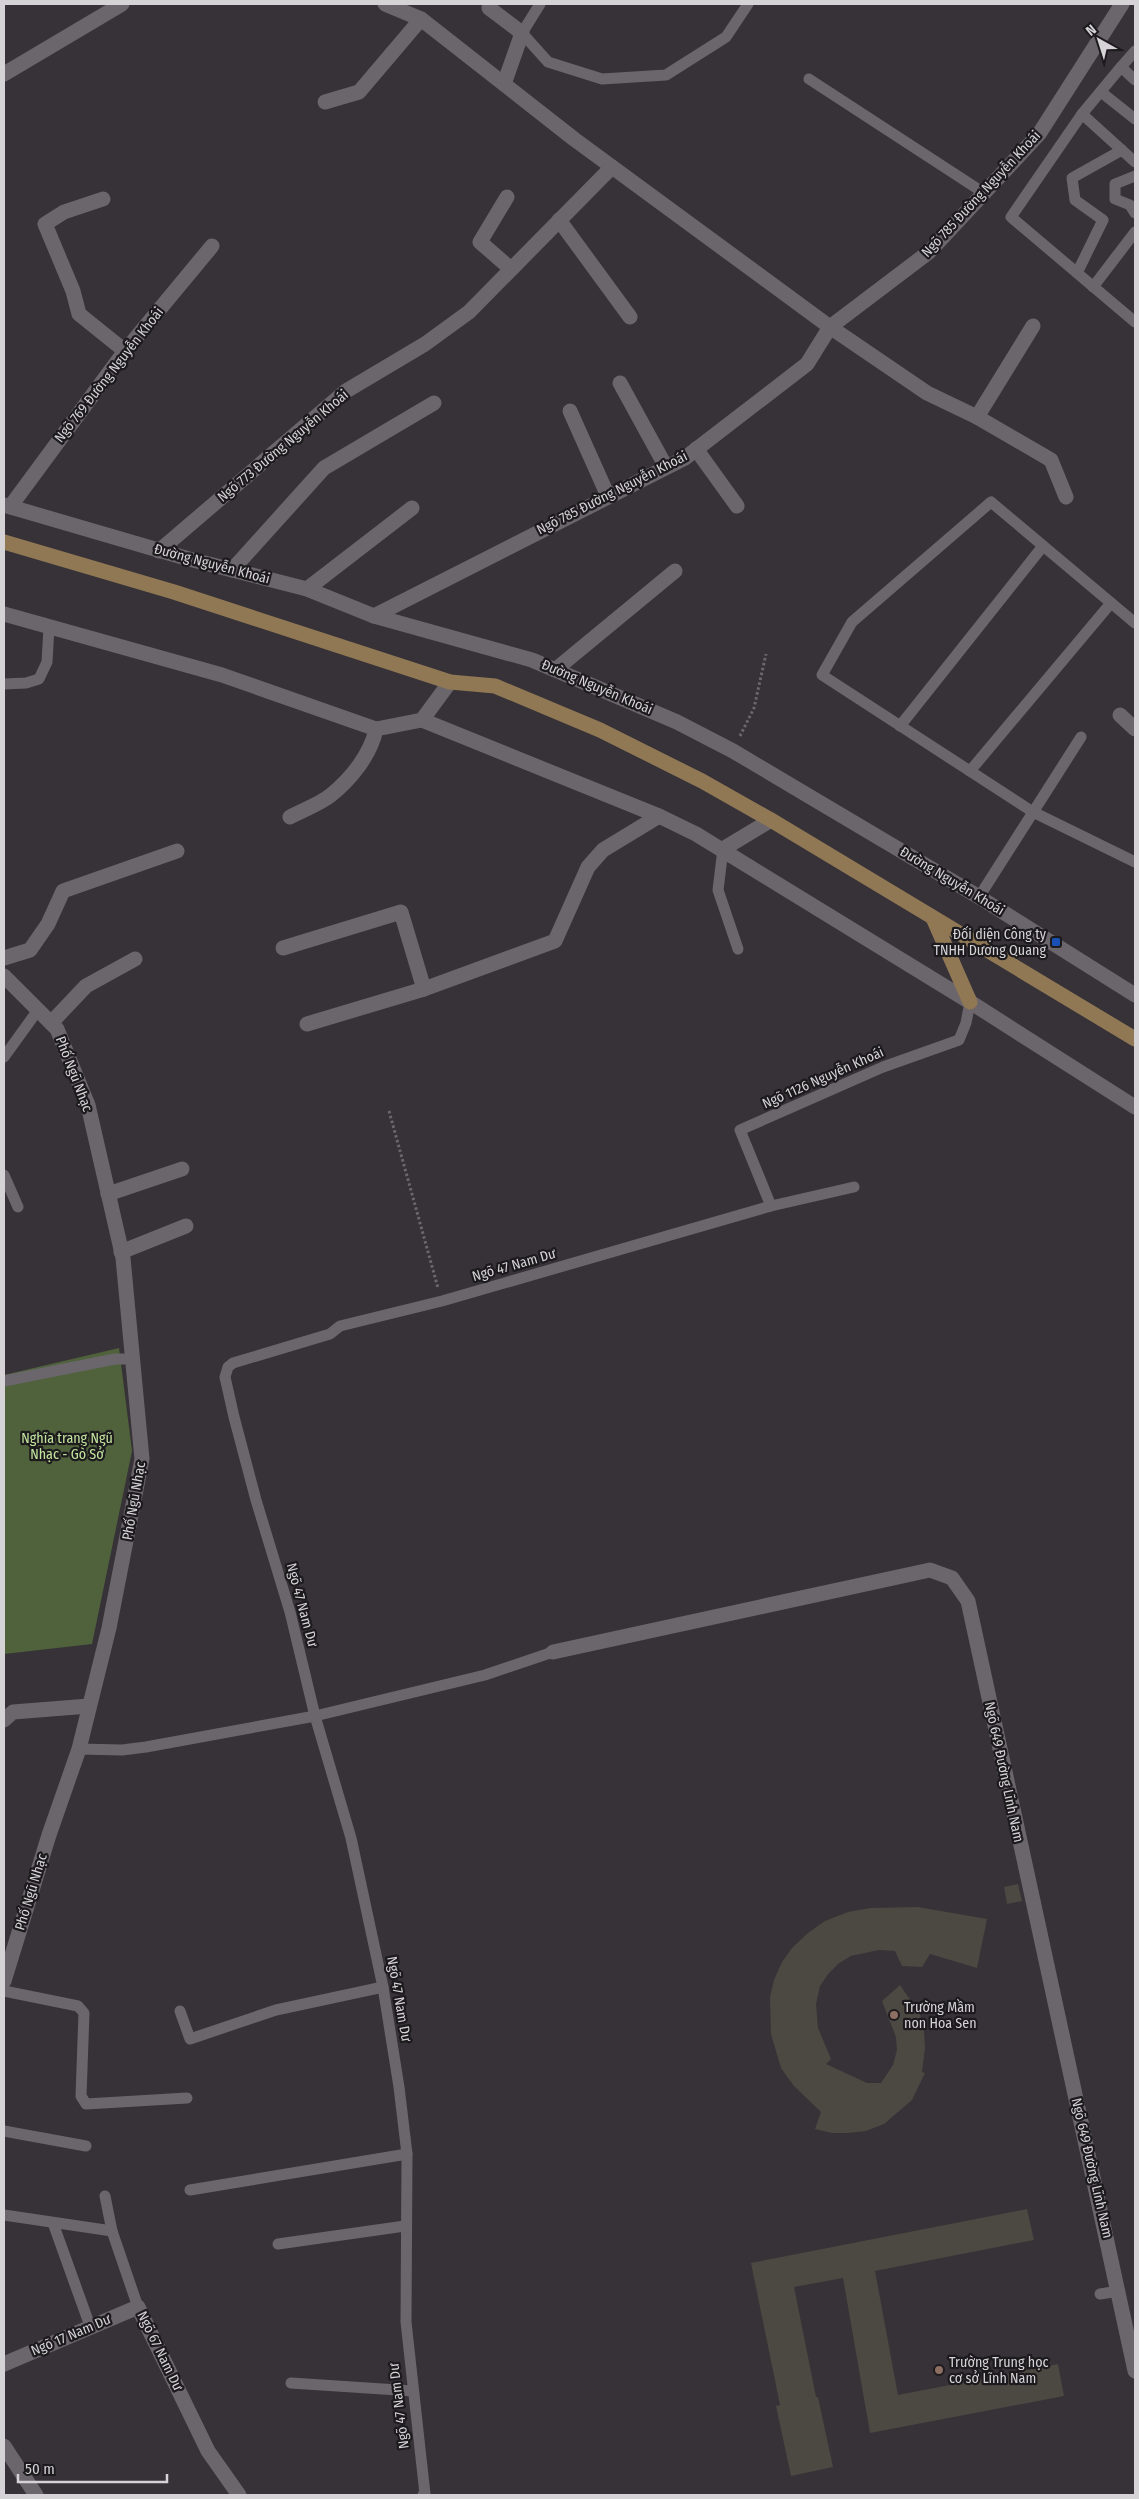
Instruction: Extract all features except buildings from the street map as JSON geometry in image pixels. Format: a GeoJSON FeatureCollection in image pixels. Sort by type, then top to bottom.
{"type":"FeatureCollection","features":[{"type":"Feature","properties":{"kind":"main road"},"geometry":{"type":"LineString","coordinates":[[4,542],[174,592],[450,682],[495,686],[600,730],[702,781],[771,820],[1135,1039]]}},
{"type":"Feature","properties":{"kind":"main road"},"geometry":{"type":"LineString","coordinates":[[933,918],[970,1002]]}},
{"type":"Feature","properties":{"kind":"street"},"geometry":{"type":"LineString","coordinates":[[4,74],[122,4]]}},
{"type":"Feature","properties":{"kind":"street"},"geometry":{"type":"LineString","coordinates":[[385,4],[421,19],[612,167],[830,327],[927,393],[978,417],[1051,460],[1066,497]]}},
{"type":"Feature","properties":{"kind":"street","name":"Ngõ 785 Đường Nguyễn Khoái"},"geometry":{"type":"LineString","coordinates":[[374,616],[666,467],[696,449],[807,364],[830,327],[929,252],[1039,134],[1117,5]]}},
{"type":"Feature","properties":{"kind":"street"},"geometry":{"type":"LineString","coordinates":[[489,8],[522,33],[504,84]]}},
{"type":"Feature","properties":{"kind":"street"},"geometry":{"type":"LineString","coordinates":[[325,102],[358,92],[421,19]]}},
{"type":"Feature","properties":{"kind":"street","name":"Ngõ 773 Đường Nguyễn Khoái"},"geometry":{"type":"LineString","coordinates":[[159,551],[346,391],[425,344],[469,312],[612,167]]}},
{"type":"Feature","properties":{"kind":"street"},"geometry":{"type":"LineString","coordinates":[[507,198],[480,242],[511,269]]}},
{"type":"Feature","properties":{"kind":"street"},"geometry":{"type":"LineString","coordinates":[[103,199],[64,212],[45,224],[73,291],[79,314],[125,351]]}},
{"type":"Feature","properties":{"kind":"street"},"geometry":{"type":"LineString","coordinates":[[559,220],[630,317]]}},
{"type":"Feature","properties":{"kind":"street","name":"Ngõ 769 Đường Nguyễn Khoái"},"geometry":{"type":"LineString","coordinates":[[7,506],[125,351],[212,246]]}},
{"type":"Feature","properties":{"kind":"street"},"geometry":{"type":"LineString","coordinates":[[978,417],[1033,326]]}},
{"type":"Feature","properties":{"kind":"street"},"geometry":{"type":"LineString","coordinates":[[620,383],[666,467]]}},
{"type":"Feature","properties":{"kind":"street"},"geometry":{"type":"LineString","coordinates":[[232,570],[324,468],[434,404]]}},
{"type":"Feature","properties":{"kind":"street"},"geometry":{"type":"LineString","coordinates":[[570,412],[608,496]]}},
{"type":"Feature","properties":{"kind":"street"},"geometry":{"type":"LineString","coordinates":[[696,449],[737,506]]}},
{"type":"Feature","properties":{"kind":"street","name":"Đường Nguyễn Khoái"},"geometry":{"type":"LineString","coordinates":[[7,506],[159,551],[307,589],[374,616],[532,660],[677,722],[733,751],[979,897],[1135,995]]}},
{"type":"Feature","properties":{"kind":"street"},"geometry":{"type":"LineString","coordinates":[[307,589],[412,508]]}},
{"type":"Feature","properties":{"kind":"street"},"geometry":{"type":"LineString","coordinates":[[554,670],[675,571]]}},
{"type":"Feature","properties":{"kind":"street"},"geometry":{"type":"LineString","coordinates":[[4,614],[222,675],[376,729],[422,720],[659,816],[723,849],[1135,1107]]}},
{"type":"Feature","properties":{"kind":"street"},"geometry":{"type":"LineString","coordinates":[[422,720],[450,682]]}},
{"type":"Feature","properties":{"kind":"street"},"geometry":{"type":"LineString","coordinates":[[1120,715],[1135,729]]}},
{"type":"Feature","properties":{"kind":"street"},"geometry":{"type":"LineString","coordinates":[[290,817],[330,795],[358,767],[373,743],[376,729]]}},
{"type":"Feature","properties":{"kind":"street"},"geometry":{"type":"LineString","coordinates":[[307,1024],[424,990],[555,941],[588,868],[604,850],[659,816]]}},
{"type":"Feature","properties":{"kind":"street"},"geometry":{"type":"LineString","coordinates":[[723,849],[771,820]]}},
{"type":"Feature","properties":{"kind":"street"},"geometry":{"type":"LineString","coordinates":[[4,958],[30,950],[48,924],[63,891],[177,851]]}},
{"type":"Feature","properties":{"kind":"street"},"geometry":{"type":"LineString","coordinates":[[283,948],[401,912],[424,990]]}},
{"type":"Feature","properties":{"kind":"street"},"geometry":{"type":"LineString","coordinates":[[50,1022],[86,986],[135,960]]}},
{"type":"Feature","properties":{"kind":"street","name":"Phố Ngũ Nhạc"},"geometry":{"type":"LineString","coordinates":[[4,976],[57,1029],[88,1105],[121,1252],[142,1459],[120,1577],[79,1749],[48,1835],[4,1981]]}},
{"type":"Feature","properties":{"kind":"street"},"geometry":{"type":"LineString","coordinates":[[108,1194],[182,1169]]}},
{"type":"Feature","properties":{"kind":"street"},"geometry":{"type":"LineString","coordinates":[[121,1252],[186,1226]]}},
{"type":"Feature","properties":{"kind":"street","name":"Ngõ 649 Đường Lĩnh Nam"},"geometry":{"type":"LineString","coordinates":[[553,1652],[930,1570],[952,1578],[968,1601],[995,1736],[1119,2291],[1135,2371]]}},
{"type":"Feature","properties":{"kind":"street"},"geometry":{"type":"LineString","coordinates":[[4,1720],[13,1712],[89,1706]]}},
{"type":"Feature","properties":{"kind":"street","name":"Ngõ 17 Nam Dư"},"geometry":{"type":"LineString","coordinates":[[4,2364],[138,2307]]}},
{"type":"Feature","properties":{"kind":"street","name":"Ngõ 67 Nam Dư"},"geometry":{"type":"LineString","coordinates":[[138,2307],[208,2451],[239,2495]]}},
{"type":"Feature","properties":{"kind":"street"},"geometry":{"type":"LineString","coordinates":[[4,2446],[36,2495]]}},
{"type":"Feature","properties":{"kind":"lane"},"geometry":{"type":"LineString","coordinates":[[540,4],[522,33],[548,62],[602,79],[666,75],[726,37],[748,4]]}},
{"type":"Feature","properties":{"kind":"lane"},"geometry":{"type":"LineString","coordinates":[[1133,315],[1094,287],[1011,216],[1082,114],[1135,51]]}},
{"type":"Feature","properties":{"kind":"lane"},"geometry":{"type":"LineString","coordinates":[[1121,67],[1135,80]]}},
{"type":"Feature","properties":{"kind":"lane"},"geometry":{"type":"LineString","coordinates":[[809,79],[984,193]]}},
{"type":"Feature","properties":{"kind":"lane"},"geometry":{"type":"LineString","coordinates":[[1101,92],[1135,119]]}},
{"type":"Feature","properties":{"kind":"lane"},"geometry":{"type":"LineString","coordinates":[[1082,114],[1135,162]]}},
{"type":"Feature","properties":{"kind":"lane"},"geometry":{"type":"LineString","coordinates":[[1077,273],[1103,220],[1075,200],[1072,178],[1122,150]]}},
{"type":"Feature","properties":{"kind":"lane"},"geometry":{"type":"LineString","coordinates":[[1135,176],[1115,184],[1115,199],[1130,205],[1135,213]]}},
{"type":"Feature","properties":{"kind":"lane"},"geometry":{"type":"LineString","coordinates":[[1094,287],[1135,232]]}},
{"type":"Feature","properties":{"kind":"lane"},"geometry":{"type":"LineString","coordinates":[[1135,623],[991,502],[852,622],[822,675],[1032,812],[1135,862]]}},
{"type":"Feature","properties":{"kind":"lane"},"geometry":{"type":"LineString","coordinates":[[900,726],[1044,546]]}},
{"type":"Feature","properties":{"kind":"lane"},"geometry":{"type":"LineString","coordinates":[[970,771],[1111,603]]}},
{"type":"Feature","properties":{"kind":"lane"},"geometry":{"type":"LineString","coordinates":[[4,684],[26,683],[39,679],[47,662],[49,627]]}},
{"type":"Feature","properties":{"kind":"lane"},"geometry":{"type":"LineString","coordinates":[[979,897],[1081,737]]}},
{"type":"Feature","properties":{"kind":"lane"},"geometry":{"type":"LineString","coordinates":[[723,849],[718,890],[738,949]]}},
{"type":"Feature","properties":{"kind":"lane","name":"Ngõ 1126 Nguyễn Khoái"},"geometry":{"type":"LineString","coordinates":[[771,1206],[740,1130],[883,1067],[959,1040],[966,1023],[970,1002]]}},
{"type":"Feature","properties":{"kind":"lane"},"geometry":{"type":"LineString","coordinates":[[4,1057],[38,1010]]}},
{"type":"Feature","properties":{"kind":"lane"},"geometry":{"type":"LineString","coordinates":[[4,1174],[18,1207]]}},
{"type":"Feature","properties":{"kind":"lane","name":"Ngõ 47 Nam Dư"},"geometry":{"type":"LineString","coordinates":[[423,2495],[425,2494],[406,2322],[406,2154],[400,2087],[383,1987],[351,1838],[315,1716],[290,1612],[256,1500],[225,1377],[228,1368],[233,1363],[330,1334],[340,1326],[442,1300],[771,1206],[854,1188]]}},
{"type":"Feature","properties":{"kind":"lane"},"geometry":{"type":"LineString","coordinates":[[4,1381],[115,1359],[133,1359]]}},
{"type":"Feature","properties":{"kind":"lane"},"geometry":{"type":"LineString","coordinates":[[79,1749],[122,1750],[146,1747],[315,1716],[484,1675],[553,1652]]}},
{"type":"Feature","properties":{"kind":"lane"},"geometry":{"type":"LineString","coordinates":[[180,2011],[190,2038],[276,2010],[383,1987]]}},
{"type":"Feature","properties":{"kind":"lane"},"geometry":{"type":"LineString","coordinates":[[4,1991],[78,2006],[84,2013],[81,2096],[86,2104],[187,2098]]}},
{"type":"Feature","properties":{"kind":"lane"},"geometry":{"type":"LineString","coordinates":[[4,2131],[86,2146]]}},
{"type":"Feature","properties":{"kind":"lane"},"geometry":{"type":"LineString","coordinates":[[190,2190],[406,2154]]}},
{"type":"Feature","properties":{"kind":"lane","name":"Ngõ 67 Nam Dư"},"geometry":{"type":"LineString","coordinates":[[105,2196],[112,2230],[138,2307]]}},
{"type":"Feature","properties":{"kind":"lane"},"geometry":{"type":"LineString","coordinates":[[4,2214],[53,2223],[112,2230]]}},
{"type":"Feature","properties":{"kind":"lane"},"geometry":{"type":"LineString","coordinates":[[53,2223],[90,2326]]}},
{"type":"Feature","properties":{"kind":"lane"},"geometry":{"type":"LineString","coordinates":[[278,2244],[405,2226]]}},
{"type":"Feature","properties":{"kind":"lane"},"geometry":{"type":"LineString","coordinates":[[1100,2294],[1119,2291]]}},
{"type":"Feature","properties":{"kind":"lane"},"geometry":{"type":"LineString","coordinates":[[291,2383],[413,2391]]}},
{"type":"Feature","properties":{"kind":"path"},"geometry":{"type":"LineString","coordinates":[[733,751],[754,708],[766,654]]}},
{"type":"Feature","properties":{"kind":"path"},"geometry":{"type":"LineString","coordinates":[[389,1111],[442,1300]]}},
{"type":"Feature","properties":{"kind":"green space","name":"Nghĩa trang Ngũ Nhạc - Gò Sở"},"geometry":{"type":"Polygon","coordinates":[[[119,1348],[132,1451],[92,1644],[4,1654],[4,1375],[119,1348]]]}},
{"type":"Feature","properties":{"kind":"place","name":"Đối diện Công ty TNHH Dương Quang"},"geometry":{"type":"Point","coordinates":[1056,942]}},
{"type":"Feature","properties":{"kind":"place","name":"Trường Mầm non Hoa Sen"},"geometry":{"type":"Point","coordinates":[894,2015]}},
{"type":"Feature","properties":{"kind":"place","name":"Trường Trung học cơ sở Lĩnh Nam"},"geometry":{"type":"Point","coordinates":[939,2370]}}]}
